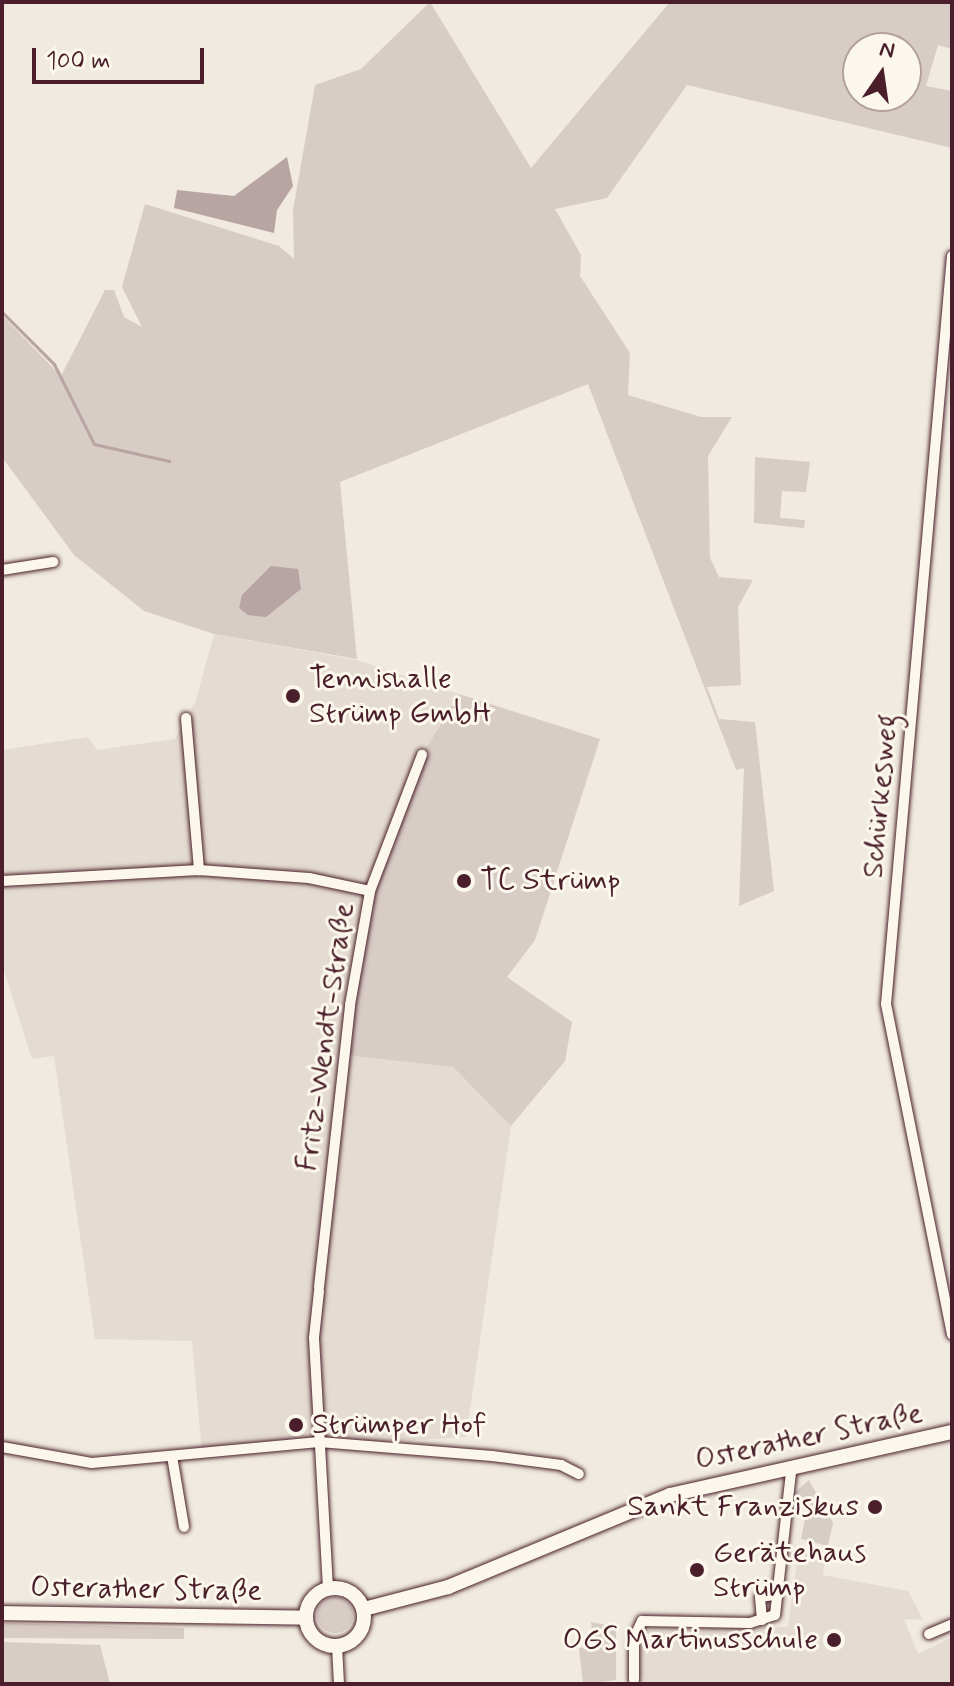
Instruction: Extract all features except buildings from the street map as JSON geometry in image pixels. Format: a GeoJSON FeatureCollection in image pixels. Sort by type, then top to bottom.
{"type":"FeatureCollection","features":[{"type":"Feature","properties":{"kind":"main road","name":"Osterather Straße"},"geometry":{"type":"LineString","coordinates":[[364,1609],[448,1587],[632,1507],[952,1432]]}},
{"type":"Feature","properties":{"kind":"main road"},"geometry":{"type":"LineString","coordinates":[[328,1588],[354,1594],[364,1609],[357,1636],[337,1646],[312,1636],[305,1618],[311,1599],[328,1588]]}},
{"type":"Feature","properties":{"kind":"main road","name":"Osterather Straße"},"geometry":{"type":"LineString","coordinates":[[2,1613],[305,1618]]}},
{"type":"Feature","properties":{"kind":"street","name":"Schürkesweg"},"geometry":{"type":"LineString","coordinates":[[952,256],[886,1004],[952,1334]]}},
{"type":"Feature","properties":{"kind":"street"},"geometry":{"type":"LineString","coordinates":[[2,570],[53,562]]}},
{"type":"Feature","properties":{"kind":"street"},"geometry":{"type":"LineString","coordinates":[[186,718],[199,870]]}},
{"type":"Feature","properties":{"kind":"street","name":"Fritz-Wendt-Straße"},"geometry":{"type":"LineString","coordinates":[[328,1588],[319,1442],[319,1289],[352,990],[370,891],[422,755]]}},
{"type":"Feature","properties":{"kind":"street"},"geometry":{"type":"LineString","coordinates":[[2,881],[199,870],[309,878],[370,891]]}},
{"type":"Feature","properties":{"kind":"street"},"geometry":{"type":"LineString","coordinates":[[2,1447],[92,1463],[319,1442],[492,1456],[561,1465],[579,1474]]}},
{"type":"Feature","properties":{"kind":"street"},"geometry":{"type":"LineString","coordinates":[[172,1456],[184,1527]]}},
{"type":"Feature","properties":{"kind":"street"},"geometry":{"type":"LineString","coordinates":[[634,1680],[634,1638],[642,1621],[762,1620],[760,1597],[774,1595],[791,1472]]}},
{"type":"Feature","properties":{"kind":"street"},"geometry":{"type":"LineString","coordinates":[[929,1634],[952,1624]]}},
{"type":"Feature","properties":{"kind":"street"},"geometry":{"type":"LineString","coordinates":[[337,1646],[339,1684]]}},
{"type":"Feature","properties":{"kind":"shaded area"},"geometry":{"type":"Polygon","coordinates":[[[430,2],[531,168],[670,2],[952,2],[952,49],[938,45],[926,86],[952,91],[952,148],[687,85],[607,198],[555,209],[581,255],[580,276],[630,353],[628,395],[701,417],[732,417],[708,456],[710,558],[719,577],[753,580],[738,607],[741,685],[707,687],[719,719],[755,722],[774,891],[739,906],[744,768],[736,770],[588,384],[340,482],[357,659],[214,634],[144,611],[74,555],[2,457],[2,315],[61,376],[105,290],[114,290],[124,317],[142,327],[122,287],[145,204],[279,246],[294,259],[293,210],[315,85],[361,69],[430,2]]]}},
{"type":"Feature","properties":{"kind":"shaded area"},"geometry":{"type":"Polygon","coordinates":[[[287,157],[293,186],[277,210],[274,233],[174,208],[177,190],[234,196],[287,157]]]}},
{"type":"Feature","properties":{"kind":"shaded area"},"geometry":{"type":"Polygon","coordinates":[[[755,457],[810,462],[806,492],[782,491],[780,518],[805,520],[804,528],[754,523],[755,457]]]}},
{"type":"Feature","properties":{"kind":"shaded area"},"geometry":{"type":"Polygon","coordinates":[[[271,566],[298,569],[301,589],[266,617],[248,615],[239,608],[242,595],[271,566]]]}},
{"type":"Feature","properties":{"kind":"shaded area"},"geometry":{"type":"Polygon","coordinates":[[[214,634],[357,660],[459,694],[422,755],[344,1055],[453,1067],[511,1126],[466,1437],[202,1453],[192,1341],[95,1339],[54,1056],[32,1059],[2,964],[2,750],[88,737],[97,750],[175,739],[196,700],[214,634]]]}},
{"type":"Feature","properties":{"kind":"shaded area","name":"TC Strümp"},"geometry":{"type":"Polygon","coordinates":[[[459,694],[600,739],[535,940],[507,977],[572,1022],[565,1061],[511,1126],[453,1067],[344,1055],[370,891],[422,755],[459,694]]]}},
{"type":"Feature","properties":{"kind":"shaded area"},"geometry":{"type":"Polygon","coordinates":[[[809,1480],[833,1523],[828,1546],[801,1539],[807,1510],[794,1506],[793,1494],[809,1480]]]}},
{"type":"Feature","properties":{"kind":"shaded area"},"geometry":{"type":"Polygon","coordinates":[[[799,1546],[826,1552],[823,1575],[908,1591],[923,1620],[904,1619],[918,1654],[952,1637],[952,1684],[632,1684],[645,1627],[788,1627],[799,1546]]]}},
{"type":"Feature","properties":{"kind":"shaded area"},"geometry":{"type":"Polygon","coordinates":[[[335,1597],[348,1602],[353,1615],[348,1628],[335,1633],[322,1628],[317,1615],[322,1602],[335,1597]]]}},
{"type":"Feature","properties":{"kind":"shaded area"},"geometry":{"type":"Polygon","coordinates":[[[591,1622],[616,1627],[616,1680],[583,1684],[579,1648],[594,1646],[591,1622]]]}},
{"type":"Feature","properties":{"kind":"shaded area"},"geometry":{"type":"Polygon","coordinates":[[[2,1623],[184,1628],[184,1639],[2,1638],[2,1623]]]}},
{"type":"Feature","properties":{"kind":"shaded area"},"geometry":{"type":"Polygon","coordinates":[[[2,1642],[100,1645],[110,1684],[2,1684],[2,1642]]]}},
{"type":"Feature","properties":{"kind":"waterway"},"geometry":{"type":"LineString","coordinates":[[2,312],[54,364],[94,444],[169,461]]}},
{"type":"Feature","properties":{"kind":"place","name":"Tennishalle Strümp GmbH"},"geometry":{"type":"Point","coordinates":[293,696]}},
{"type":"Feature","properties":{"kind":"place","name":"TC Strümp"},"geometry":{"type":"Point","coordinates":[464,881]}},
{"type":"Feature","properties":{"kind":"place","name":"Strümper Hof"},"geometry":{"type":"Point","coordinates":[296,1425]}},
{"type":"Feature","properties":{"kind":"place","name":"Sankt Franziskus"},"geometry":{"type":"Point","coordinates":[875,1507]}},
{"type":"Feature","properties":{"kind":"place","name":"Gerätehaus Strümp"},"geometry":{"type":"Point","coordinates":[697,1570]}},
{"type":"Feature","properties":{"kind":"place","name":"OGS Martinusschule"},"geometry":{"type":"Point","coordinates":[834,1640]}}]}
